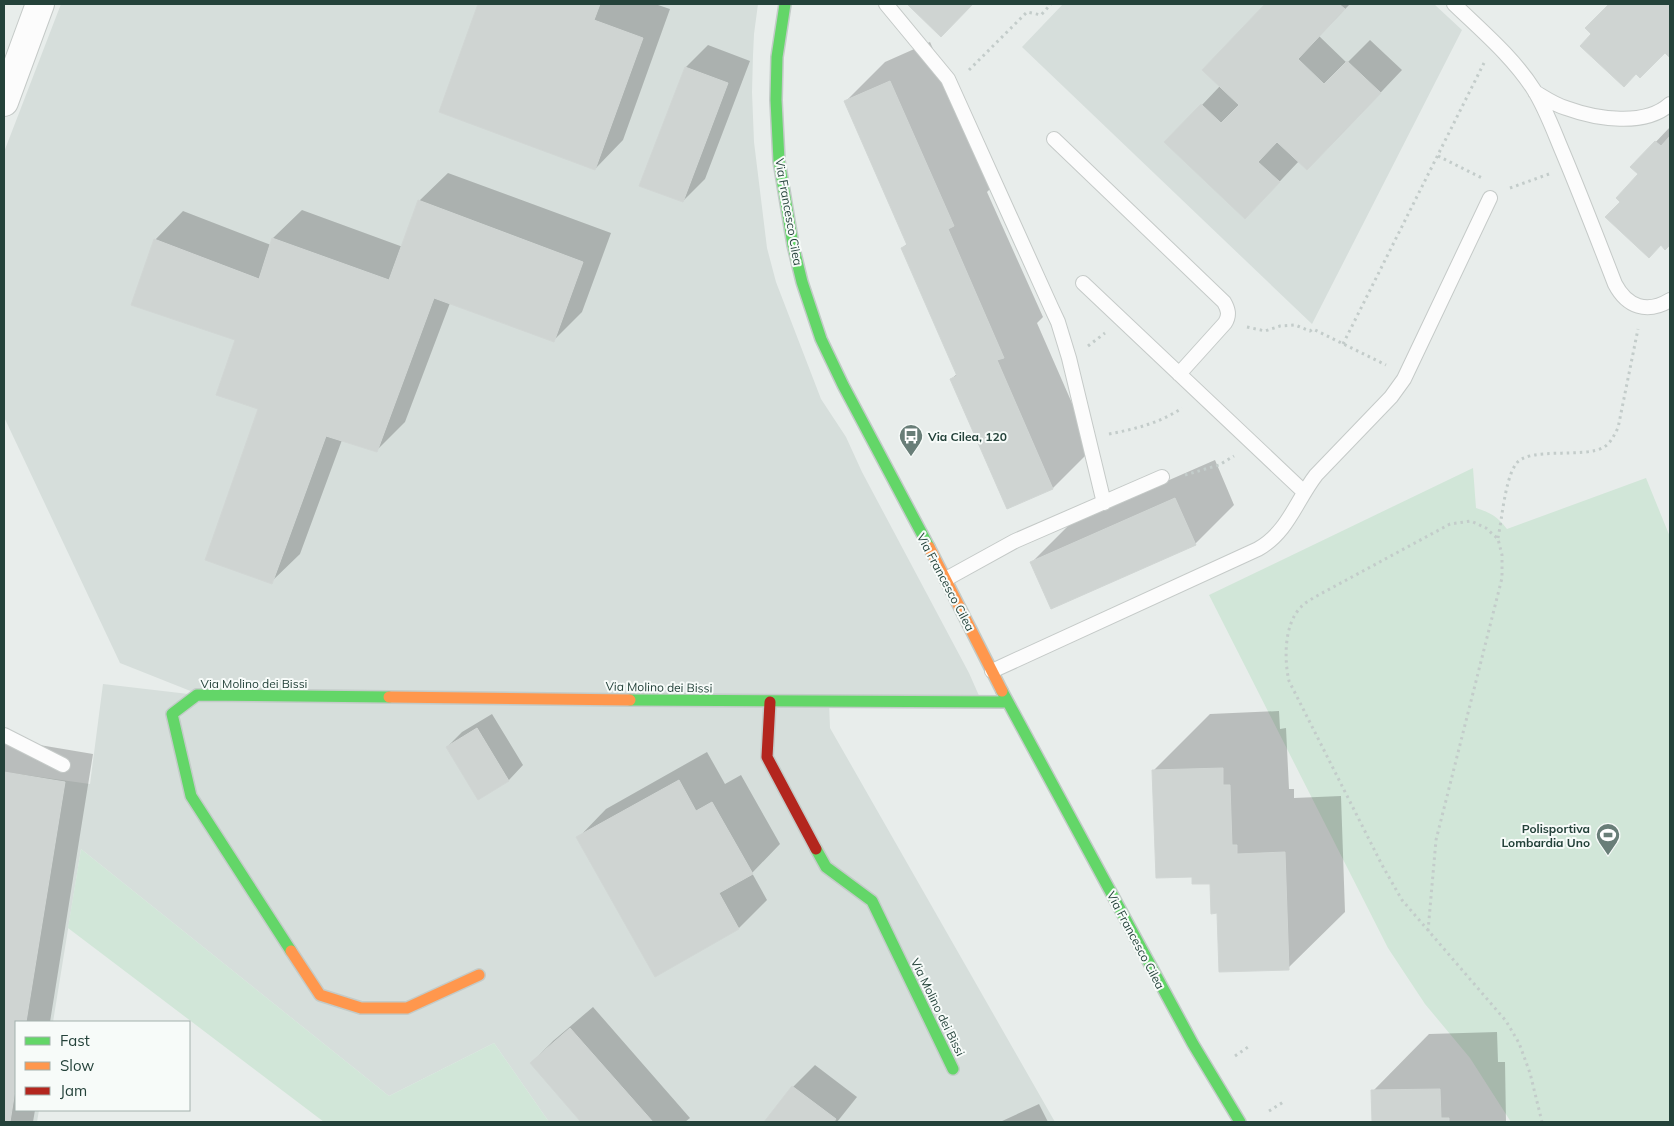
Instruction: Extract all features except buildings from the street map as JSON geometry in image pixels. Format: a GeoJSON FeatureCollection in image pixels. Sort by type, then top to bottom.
{"type":"FeatureCollection","features":[{"type":"Feature","properties":{"kind":"street"},"geometry":{"type":"LineString","coordinates":[[4,102],[40,4]]}},
{"type":"Feature","properties":{"kind":"street","name":"Via Francesco Cilea"},"geometry":{"type":"LineString","coordinates":[[785,4],[777,56],[776,100],[779,161],[787,216],[802,282],[821,339],[843,385],[946,579],[1007,702],[1193,1044],[1240,1122]]}},
{"type":"Feature","properties":{"kind":"street","name":"Via Molino dei Bissi"},"geometry":{"type":"LineString","coordinates":[[479,975],[407,1008],[361,1008],[320,995],[191,796],[172,714],[197,695],[770,702],[1007,702]]}},
{"type":"Feature","properties":{"kind":"street","name":"Via Molino dei Bissi"},"geometry":{"type":"LineString","coordinates":[[770,702],[767,758],[826,867],[872,901],[953,1069]]}},
{"type":"Feature","properties":{"kind":"lane"},"geometry":{"type":"LineString","coordinates":[[886,4],[948,79],[1054,315],[1069,358],[1104,502]]}},
{"type":"Feature","properties":{"kind":"lane"},"geometry":{"type":"LineString","coordinates":[[1454,4],[1494,42],[1535,91],[1551,124],[1621,296],[1630,303],[1642,307],[1656,307],[1670,300]]}},
{"type":"Feature","properties":{"kind":"lane"},"geometry":{"type":"LineString","coordinates":[[1535,91],[1550,101],[1566,108],[1602,117],[1642,118],[1663,111],[1670,104]]}},
{"type":"Feature","properties":{"kind":"lane"},"geometry":{"type":"LineString","coordinates":[[1054,139],[1227,307],[1228,318],[1225,323],[1179,374]]}},
{"type":"Feature","properties":{"kind":"lane"},"geometry":{"type":"LineString","coordinates":[[992,671],[1268,544],[1282,529],[1316,475],[1392,397],[1406,375],[1490,198]]}},
{"type":"Feature","properties":{"kind":"lane"},"geometry":{"type":"LineString","coordinates":[[1083,283],[1304,492]]}},
{"type":"Feature","properties":{"kind":"lane"},"geometry":{"type":"LineString","coordinates":[[946,579],[1015,541],[1162,477]]}},
{"type":"Feature","properties":{"kind":"lane"},"geometry":{"type":"LineString","coordinates":[[4,736],[63,765]]}},
{"type":"Feature","properties":{"kind":"path"},"geometry":{"type":"LineString","coordinates":[[952,87],[1027,12],[1041,15],[1051,4]]}},
{"type":"Feature","properties":{"kind":"path"},"geometry":{"type":"LineString","coordinates":[[1343,344],[1494,42]]}},
{"type":"Feature","properties":{"kind":"path"},"geometry":{"type":"LineString","coordinates":[[1438,156],[1487,181]]}},
{"type":"Feature","properties":{"kind":"path"},"geometry":{"type":"LineString","coordinates":[[1505,190],[1569,167]]}},
{"type":"Feature","properties":{"kind":"path"},"geometry":{"type":"LineString","coordinates":[[1428,931],[1436,840],[1502,578],[1502,555],[1498,539],[1510,475],[1516,462],[1526,456],[1591,451],[1604,448],[1611,440],[1618,428],[1642,307]]}},
{"type":"Feature","properties":{"kind":"path"},"geometry":{"type":"LineString","coordinates":[[1069,358],[1100,338],[1120,318]]}},
{"type":"Feature","properties":{"kind":"path"},"geometry":{"type":"LineString","coordinates":[[1228,318],[1249,328],[1264,331],[1286,325],[1303,327],[1310,331],[1313,329],[1406,375]]}},
{"type":"Feature","properties":{"kind":"path"},"geometry":{"type":"LineString","coordinates":[[1088,438],[1130,429],[1163,419],[1184,406],[1199,392]]}},
{"type":"Feature","properties":{"kind":"path"},"geometry":{"type":"LineString","coordinates":[[1162,477],[1174,478],[1225,463],[1234,457],[1249,440]]}},
{"type":"Feature","properties":{"kind":"path"},"geometry":{"type":"LineString","coordinates":[[1498,539],[1486,528],[1471,521],[1450,524],[1314,598],[1300,607],[1292,622],[1285,649],[1285,664],[1289,681],[1377,856],[1402,900],[1506,1021],[1519,1043],[1530,1073],[1542,1122]]}},
{"type":"Feature","properties":{"kind":"path"},"geometry":{"type":"LineString","coordinates":[[1234,1056],[1251,1046]]}},
{"type":"Feature","properties":{"kind":"path"},"geometry":{"type":"LineString","coordinates":[[1268,1111],[1285,1101]]}},
{"type":"Feature","properties":{"kind":"shaded area"},"geometry":{"type":"Polygon","coordinates":[[[61,4],[758,4],[753,55],[754,142],[767,248],[776,282],[821,399],[846,437],[862,472],[969,673],[980,698],[193,692],[120,663],[4,417],[4,152],[61,4]]]}},
{"type":"Feature","properties":{"kind":"shaded area"},"geometry":{"type":"Polygon","coordinates":[[[1063,4],[1434,4],[1462,30],[1312,324],[1022,47],[1063,4]]]}},
{"type":"Feature","properties":{"kind":"shaded area"},"geometry":{"type":"Polygon","coordinates":[[[103,684],[197,695],[829,702],[830,728],[1055,1122],[549,1122],[494,1043],[389,1096],[81,849],[53,1021],[15,1021],[15,1111],[39,1111],[37,1122],[4,1122],[4,772],[90,784],[103,684]]]}},
{"type":"Feature","properties":{"kind":"green space"},"geometry":{"type":"Polygon","coordinates":[[[1473,468],[1476,508],[1493,516],[1507,529],[1646,478],[1670,537],[1670,1122],[1511,1122],[1470,1058],[1425,1004],[1388,948],[1209,595],[1473,468]]]}},
{"type":"Feature","properties":{"kind":"green space"},"geometry":{"type":"Polygon","coordinates":[[[81,849],[389,1096],[494,1043],[549,1122],[324,1122],[68,928],[81,849]]]}},
{"type":"Feature","properties":{"kind":"traffic: fast"},"geometry":{"type":"LineString","coordinates":[[785,4],[777,57],[776,100],[779,161],[793,245],[802,282],[821,339],[843,385],[929,547]]}},
{"type":"Feature","properties":{"kind":"traffic: fast"},"geometry":{"type":"LineString","coordinates":[[1002,691],[1193,1044],[1240,1122]]}},
{"type":"Feature","properties":{"kind":"traffic: fast"},"geometry":{"type":"LineString","coordinates":[[291,951],[191,796],[172,714],[197,695],[389,697]]}},
{"type":"Feature","properties":{"kind":"traffic: fast"},"geometry":{"type":"LineString","coordinates":[[630,700],[1007,702]]}},
{"type":"Feature","properties":{"kind":"traffic: fast"},"geometry":{"type":"LineString","coordinates":[[816,849],[826,867],[872,901],[953,1069]]}},
{"type":"Feature","properties":{"kind":"traffic: slow"},"geometry":{"type":"LineString","coordinates":[[929,547],[1002,691]]}},
{"type":"Feature","properties":{"kind":"traffic: slow"},"geometry":{"type":"LineString","coordinates":[[389,697],[630,700]]}},
{"type":"Feature","properties":{"kind":"traffic: slow"},"geometry":{"type":"LineString","coordinates":[[291,951],[320,995],[361,1008],[407,1008],[479,975]]}},
{"type":"Feature","properties":{"kind":"traffic: jam"},"geometry":{"type":"LineString","coordinates":[[770,702],[767,757],[816,849]]}},
{"type":"Feature","properties":{"kind":"place","name":"Via Cilea, 120"},"geometry":{"type":"Point","coordinates":[911,457]}},
{"type":"Feature","properties":{"kind":"place","name":"Polisportiva Lombardia Uno"},"geometry":{"type":"Point","coordinates":[1608,856]}}]}
